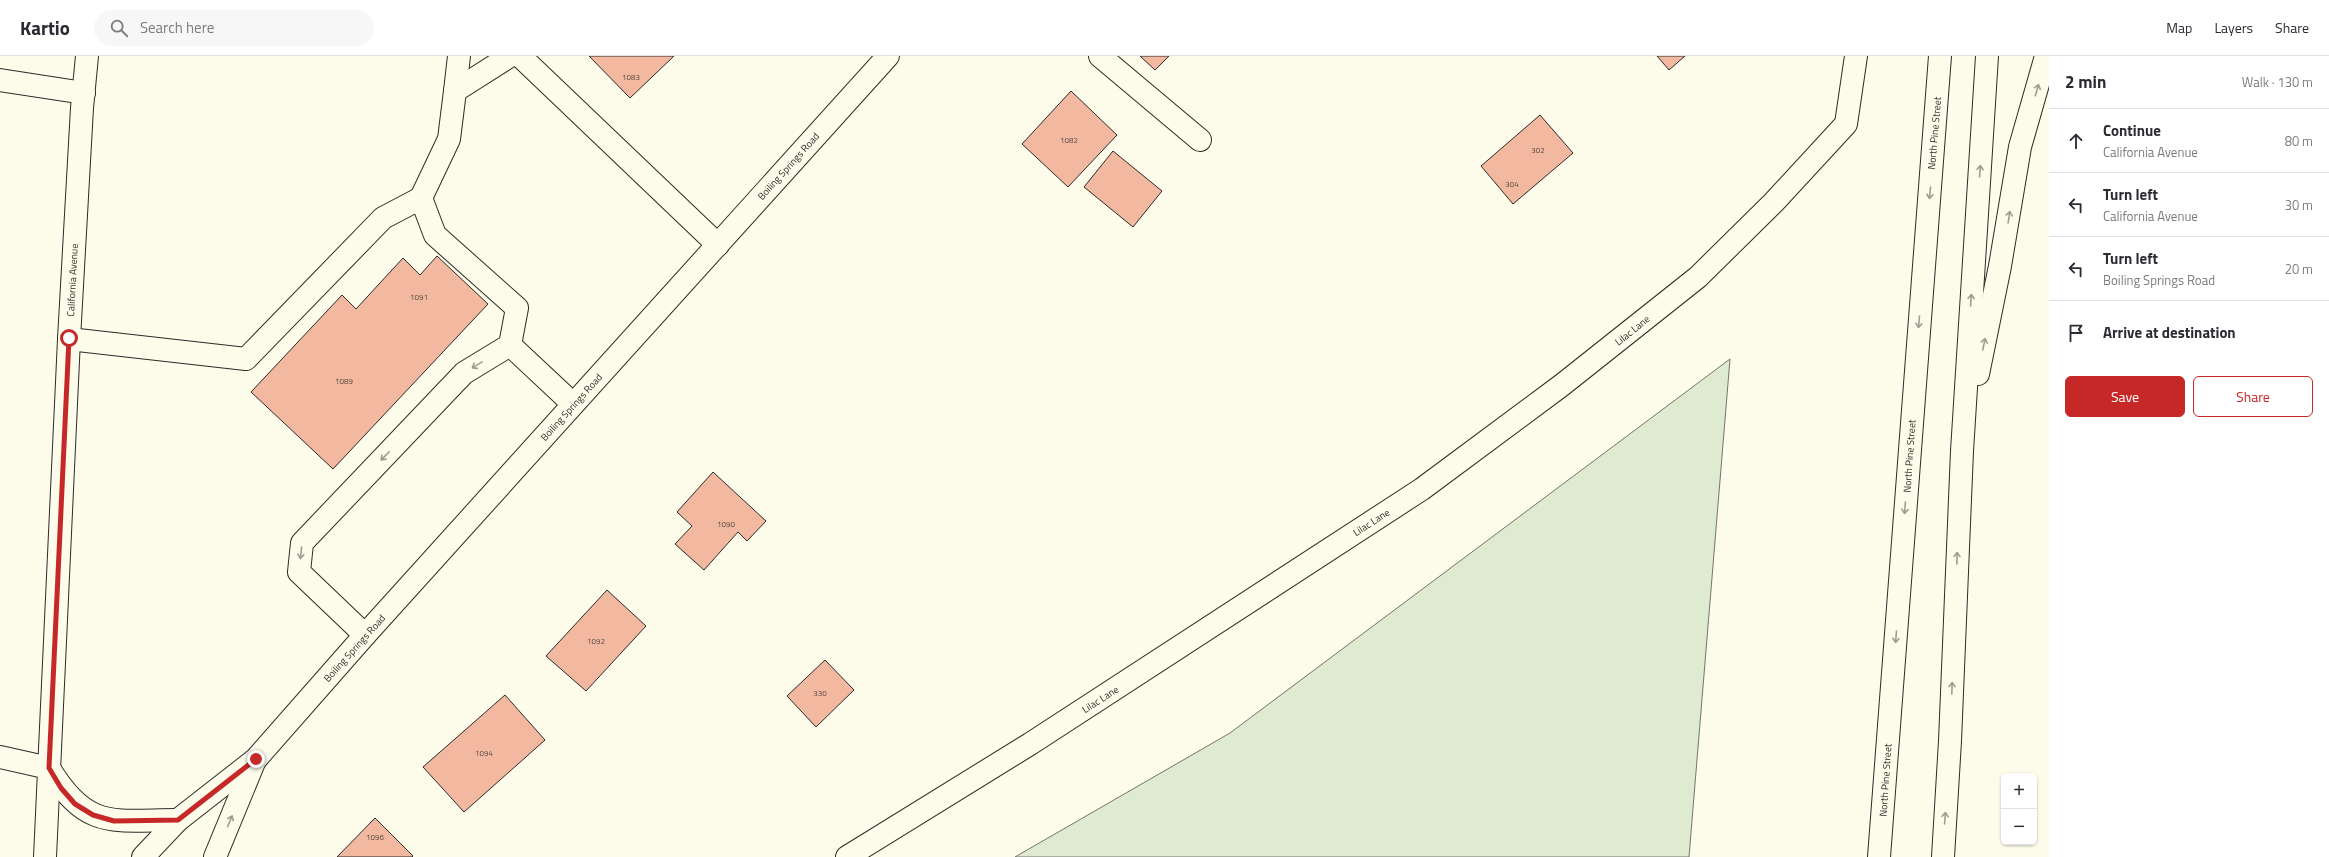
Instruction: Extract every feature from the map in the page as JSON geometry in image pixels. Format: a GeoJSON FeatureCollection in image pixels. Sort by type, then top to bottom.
{"type":"FeatureCollection","features":[{"type":"Feature","properties":{"kind":"main road","name":"California Avenue"},"geometry":{"type":"LineString","coordinates":[[45,857],[69,338],[87,56]]}},
{"type":"Feature","properties":{"kind":"main road"},"geometry":{"type":"LineString","coordinates":[[69,338],[246,359],[383,218],[421,198],[449,139],[459,56]]}},
{"type":"Feature","properties":{"kind":"main road"},"geometry":{"type":"LineString","coordinates":[[455,91],[510,56]]}},
{"type":"Feature","properties":{"kind":"main road"},"geometry":{"type":"LineString","coordinates":[[520,56],[718,245]]}},
{"type":"Feature","properties":{"kind":"main road","name":"Boiling Springs Road"},"geometry":{"type":"LineString","coordinates":[[143,857],[178,820],[256,759],[365,635],[888,56]]}},
{"type":"Feature","properties":{"kind":"main road"},"geometry":{"type":"LineString","coordinates":[[1100,56],[1200,140]]}},
{"type":"Feature","properties":{"kind":"main road","name":"Lilac Lane"},"geometry":{"type":"LineString","coordinates":[[847,857],[1030,744],[1422,489],[1562,385],[1698,277],[1774,202],[1846,124],[1856,56]]}},
{"type":"Feature","properties":{"kind":"main road","name":"North Pine Street"},"geometry":{"type":"LineString","coordinates":[[1880,857],[1940,56]]}},
{"type":"Feature","properties":{"kind":"main road"},"geometry":{"type":"LineString","coordinates":[[1943,857],[1950,741],[1962,451],[1987,56]]}},
{"type":"Feature","properties":{"kind":"main road"},"geometry":{"type":"LineString","coordinates":[[1962,451],[2000,266],[2020,147],[2046,56]]}},
{"type":"Feature","properties":{"kind":"main road"},"geometry":{"type":"LineString","coordinates":[[0,80],[84,93]]}},
{"type":"Feature","properties":{"kind":"main road"},"geometry":{"type":"LineString","coordinates":[[365,635],[299,572],[302,543],[464,373],[510,345],[517,308],[435,235],[421,198]]}},
{"type":"Feature","properties":{"kind":"main road"},"geometry":{"type":"LineString","coordinates":[[510,345],[573,404]]}},
{"type":"Feature","properties":{"kind":"main road"},"geometry":{"type":"LineString","coordinates":[[0,757],[49,768],[61,788],[75,804],[93,815],[114,821],[178,820]]}},
{"type":"Feature","properties":{"kind":"main road","name":"Boiling Springs Road"},"geometry":{"type":"LineString","coordinates":[[215,857],[256,759]]}},
{"type":"Feature","properties":{"kind":"green space"},"geometry":{"type":"Polygon","coordinates":[[[1730,359],[1689,857],[1015,857],[1230,733],[1730,359]]]}},
{"type":"Feature","properties":{"kind":"building"},"geometry":{"type":"Polygon","coordinates":[[[589,56],[674,56],[630,98],[589,56]]]}},
{"type":"Feature","properties":{"kind":"building"},"geometry":{"type":"Polygon","coordinates":[[[1140,56],[1169,56],[1155,70],[1140,56]]]}},
{"type":"Feature","properties":{"kind":"building"},"geometry":{"type":"Polygon","coordinates":[[[1657,56],[1685,56],[1669,70],[1657,56]]]}},
{"type":"Feature","properties":{"kind":"building"},"geometry":{"type":"Polygon","coordinates":[[[1071,91],[1117,135],[1068,187],[1022,144],[1071,91]]]}},
{"type":"Feature","properties":{"kind":"building"},"geometry":{"type":"Polygon","coordinates":[[[1540,115],[1573,153],[1513,204],[1481,166],[1540,115]]]}},
{"type":"Feature","properties":{"kind":"building"},"geometry":{"type":"Polygon","coordinates":[[[1113,151],[1162,191],[1133,227],[1084,187],[1113,151]]]}},
{"type":"Feature","properties":{"kind":"building"},"geometry":{"type":"Polygon","coordinates":[[[437,256],[488,304],[333,469],[251,392],[342,295],[356,309],[403,258],[420,275],[437,256]]]}},
{"type":"Feature","properties":{"kind":"building"},"geometry":{"type":"Polygon","coordinates":[[[713,472],[766,521],[747,541],[738,532],[704,570],[675,544],[692,526],[677,512],[713,472]]]}},
{"type":"Feature","properties":{"kind":"building"},"geometry":{"type":"Polygon","coordinates":[[[607,590],[646,626],[586,691],[546,656],[607,590]]]}},
{"type":"Feature","properties":{"kind":"building"},"geometry":{"type":"Polygon","coordinates":[[[825,660],[854,690],[816,727],[787,696],[825,660]]]}},
{"type":"Feature","properties":{"kind":"building"},"geometry":{"type":"Polygon","coordinates":[[[505,695],[545,740],[464,812],[423,767],[505,695]]]}},
{"type":"Feature","properties":{"kind":"building"},"geometry":{"type":"Polygon","coordinates":[[[375,818],[413,856],[337,857],[375,818]]]}},
{"type":"Feature","properties":{"kind":"route"},"geometry":{"type":"LineString","coordinates":[[69,338],[60,562],[49,768],[61,788],[75,804],[93,815],[114,821],[178,820],[256,759]]}}]}
